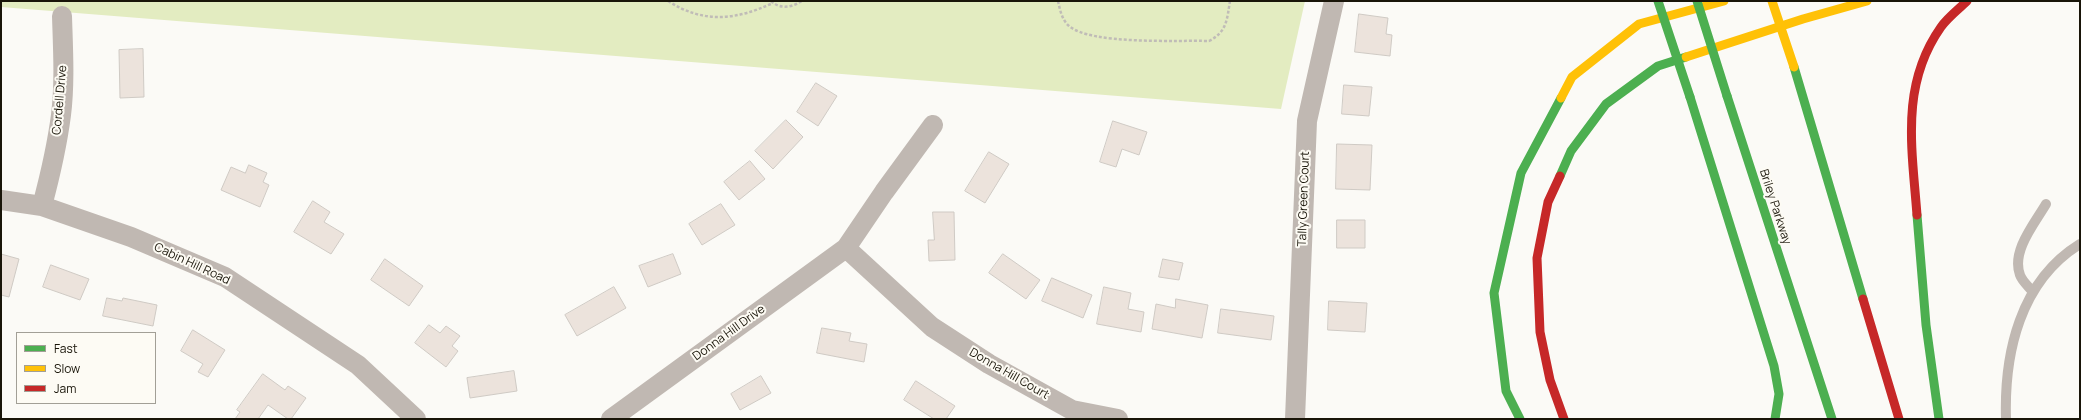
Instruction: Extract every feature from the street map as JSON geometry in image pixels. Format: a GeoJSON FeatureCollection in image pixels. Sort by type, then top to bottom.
{"type":"FeatureCollection","features":[{"type":"Feature","properties":{"kind":"highway"},"geometry":{"type":"LineString","coordinates":[[1658,1],[1690,97],[1774,366],[1779,394],[1775,419]]}},
{"type":"Feature","properties":{"kind":"highway","name":"Briley Parkway"},"geometry":{"type":"LineString","coordinates":[[1697,1],[1832,419]]}},
{"type":"Feature","properties":{"kind":"highway"},"geometry":{"type":"LineString","coordinates":[[1520,419],[1506,390],[1494,293],[1521,173],[1572,77],[1640,24],[1724,1]]}},
{"type":"Feature","properties":{"kind":"highway"},"geometry":{"type":"LineString","coordinates":[[1772,1],[1794,66],[1899,419]]}},
{"type":"Feature","properties":{"kind":"highway"},"geometry":{"type":"LineString","coordinates":[[1564,419],[1550,380],[1540,332],[1537,258],[1548,202],[1571,151],[1606,104],[1658,66],[1803,19],[1867,1]]}},
{"type":"Feature","properties":{"kind":"highway"},"geometry":{"type":"LineString","coordinates":[[1939,419],[1926,325],[1911,138],[1914,87],[1927,49],[1942,25],[1967,1]]}},
{"type":"Feature","properties":{"kind":"street","name":"Tally Green Court"},"geometry":{"type":"LineString","coordinates":[[1295,409],[1307,121],[1334,1]]}},
{"type":"Feature","properties":{"kind":"street","name":"Cordell Drive"},"geometry":{"type":"LineString","coordinates":[[42,206],[51,174],[61,116],[64,84],[62,16]]}},
{"type":"Feature","properties":{"kind":"street","name":"Donna Hill Drive"},"geometry":{"type":"LineString","coordinates":[[611,419],[846,248],[884,192],[933,125]]}},
{"type":"Feature","properties":{"kind":"street","name":"Cabin Hill Road"},"geometry":{"type":"LineString","coordinates":[[1,200],[42,206],[131,236],[225,277],[358,365],[416,419]]}},
{"type":"Feature","properties":{"kind":"street","name":"Donna Hill Court"},"geometry":{"type":"LineString","coordinates":[[846,248],[932,327],[989,364],[1072,410],[1118,419]]}},
{"type":"Feature","properties":{"kind":"lane"},"geometry":{"type":"LineString","coordinates":[[2033,292],[2020,275],[2018,261],[2022,246],[2046,204]]}},
{"type":"Feature","properties":{"kind":"lane"},"geometry":{"type":"LineString","coordinates":[[2006,419],[2010,354],[2027,302],[2041,280],[2059,261],[2080,244]]}},
{"type":"Feature","properties":{"kind":"path"},"geometry":{"type":"LineString","coordinates":[[668,1],[698,14],[719,17],[749,14],[772,2],[784,7],[802,1]]}},
{"type":"Feature","properties":{"kind":"path"},"geometry":{"type":"LineString","coordinates":[[1058,1],[1063,18],[1068,25],[1085,35],[1104,38],[1209,40],[1217,37],[1226,26],[1230,1]]}},
{"type":"Feature","properties":{"kind":"green space"},"geometry":{"type":"Polygon","coordinates":[[[1,1],[1305,1],[1281,109],[1,7],[1,1]]]}},
{"type":"Feature","properties":{"kind":"building"},"geometry":{"type":"Polygon","coordinates":[[[1359,14],[1388,18],[1386,34],[1392,35],[1390,56],[1355,52],[1359,14]]]}},
{"type":"Feature","properties":{"kind":"building"},"geometry":{"type":"Polygon","coordinates":[[[143,49],[144,97],[120,98],[119,50],[143,49]]]}},
{"type":"Feature","properties":{"kind":"building"},"geometry":{"type":"Polygon","coordinates":[[[816,83],[837,96],[818,126],[797,112],[816,83]]]}},
{"type":"Feature","properties":{"kind":"building"},"geometry":{"type":"Polygon","coordinates":[[[1344,85],[1372,87],[1369,116],[1342,114],[1344,85]]]}},
{"type":"Feature","properties":{"kind":"building"},"geometry":{"type":"Polygon","coordinates":[[[786,120],[803,137],[773,169],[755,151],[786,120]]]}},
{"type":"Feature","properties":{"kind":"building"},"geometry":{"type":"Polygon","coordinates":[[[1113,121],[1147,132],[1139,155],[1122,149],[1116,167],[1100,162],[1113,121]]]}},
{"type":"Feature","properties":{"kind":"building"},"geometry":{"type":"Polygon","coordinates":[[[1337,144],[1372,145],[1370,190],[1336,189],[1337,144]]]}},
{"type":"Feature","properties":{"kind":"building"},"geometry":{"type":"Polygon","coordinates":[[[989,152],[1009,164],[985,203],[965,191],[989,152]]]}},
{"type":"Feature","properties":{"kind":"building"},"geometry":{"type":"Polygon","coordinates":[[[750,161],[765,179],[739,200],[724,182],[750,161]]]}},
{"type":"Feature","properties":{"kind":"building"},"geometry":{"type":"Polygon","coordinates":[[[249,165],[267,173],[263,182],[269,185],[260,207],[221,190],[231,167],[245,173],[249,165]]]}},
{"type":"Feature","properties":{"kind":"building"},"geometry":{"type":"Polygon","coordinates":[[[313,201],[330,212],[324,222],[344,234],[331,254],[294,232],[313,201]]]}},
{"type":"Feature","properties":{"kind":"building"},"geometry":{"type":"Polygon","coordinates":[[[721,204],[735,225],[702,245],[689,224],[721,204]]]}},
{"type":"Feature","properties":{"kind":"building"},"geometry":{"type":"Polygon","coordinates":[[[933,212],[954,212],[955,260],[929,261],[928,240],[934,240],[933,212]]]}},
{"type":"Feature","properties":{"kind":"building"},"geometry":{"type":"Polygon","coordinates":[[[1337,220],[1365,220],[1365,248],[1337,248],[1337,220]]]}},
{"type":"Feature","properties":{"kind":"building"},"geometry":{"type":"Polygon","coordinates":[[[1,254],[19,259],[9,297],[1,295],[1,254]]]}},
{"type":"Feature","properties":{"kind":"building"},"geometry":{"type":"Polygon","coordinates":[[[673,254],[681,274],[648,287],[639,266],[673,254]]]}},
{"type":"Feature","properties":{"kind":"building"},"geometry":{"type":"Polygon","coordinates":[[[1003,254],[1040,280],[1026,299],[989,273],[1003,254]]]}},
{"type":"Feature","properties":{"kind":"building"},"geometry":{"type":"Polygon","coordinates":[[[385,259],[423,286],[409,306],[371,280],[385,259]]]}},
{"type":"Feature","properties":{"kind":"building"},"geometry":{"type":"Polygon","coordinates":[[[1163,259],[1183,263],[1179,280],[1159,277],[1163,259]]]}},
{"type":"Feature","properties":{"kind":"building"},"geometry":{"type":"Polygon","coordinates":[[[51,265],[89,279],[80,300],[43,287],[51,265]]]}},
{"type":"Feature","properties":{"kind":"building"},"geometry":{"type":"Polygon","coordinates":[[[1052,278],[1092,295],[1083,318],[1042,301],[1052,278]]]}},
{"type":"Feature","properties":{"kind":"building"},"geometry":{"type":"Polygon","coordinates":[[[614,287],[626,308],[577,336],[565,315],[614,287]]]}},
{"type":"Feature","properties":{"kind":"building"},"geometry":{"type":"Polygon","coordinates":[[[1104,287],[1131,293],[1128,309],[1144,312],[1141,332],[1097,324],[1104,287]]]}},
{"type":"Feature","properties":{"kind":"building"},"geometry":{"type":"Polygon","coordinates":[[[107,298],[122,301],[123,298],[157,305],[153,326],[103,316],[107,298]]]}},
{"type":"Feature","properties":{"kind":"building"},"geometry":{"type":"Polygon","coordinates":[[[1176,299],[1208,305],[1202,338],[1152,329],[1156,304],[1175,308],[1176,299]]]}},
{"type":"Feature","properties":{"kind":"building"},"geometry":{"type":"Polygon","coordinates":[[[1329,301],[1367,303],[1365,332],[1328,330],[1329,301]]]}},
{"type":"Feature","properties":{"kind":"building"},"geometry":{"type":"Polygon","coordinates":[[[1221,309],[1274,316],[1271,340],[1218,333],[1221,309]]]}},
{"type":"Feature","properties":{"kind":"building"},"geometry":{"type":"Polygon","coordinates":[[[429,325],[440,333],[446,326],[460,336],[452,346],[458,351],[446,367],[415,343],[429,325]]]}},
{"type":"Feature","properties":{"kind":"building"},"geometry":{"type":"Polygon","coordinates":[[[822,328],[851,333],[849,341],[867,344],[864,362],[817,353],[822,328]]]}},
{"type":"Feature","properties":{"kind":"building"},"geometry":{"type":"Polygon","coordinates":[[[193,330],[225,350],[208,377],[198,372],[203,364],[181,351],[193,330]]]}},
{"type":"Feature","properties":{"kind":"building"},"geometry":{"type":"Polygon","coordinates":[[[514,371],[517,391],[470,398],[467,378],[514,371]]]}},
{"type":"Feature","properties":{"kind":"building"},"geometry":{"type":"Polygon","coordinates":[[[263,374],[285,390],[288,386],[306,398],[291,419],[288,419],[268,405],[258,419],[235,419],[240,412],[237,410],[263,374]]]}},
{"type":"Feature","properties":{"kind":"building"},"geometry":{"type":"Polygon","coordinates":[[[761,376],[771,393],[740,410],[731,394],[761,376]]]}},
{"type":"Feature","properties":{"kind":"building"},"geometry":{"type":"Polygon","coordinates":[[[916,381],[955,406],[946,419],[934,419],[904,400],[916,381]]]}},
{"type":"Feature","properties":{"kind":"traffic: fast"},"geometry":{"type":"LineString","coordinates":[[1658,1],[1690,97]]}},
{"type":"Feature","properties":{"kind":"traffic: fast"},"geometry":{"type":"LineString","coordinates":[[1697,1],[1727,96]]}},
{"type":"Feature","properties":{"kind":"traffic: fast"},"geometry":{"type":"LineString","coordinates":[[1560,176],[1571,151],[1606,104],[1658,66],[1686,57]]}},
{"type":"Feature","properties":{"kind":"traffic: fast"},"geometry":{"type":"LineString","coordinates":[[1794,67],[1863,299]]}},
{"type":"Feature","properties":{"kind":"traffic: fast"},"geometry":{"type":"LineString","coordinates":[[1727,96],[1832,419]]}},
{"type":"Feature","properties":{"kind":"traffic: fast"},"geometry":{"type":"LineString","coordinates":[[1690,97],[1774,366],[1779,394],[1775,419]]}},
{"type":"Feature","properties":{"kind":"traffic: fast"},"geometry":{"type":"LineString","coordinates":[[1520,419],[1506,391],[1494,293],[1521,173],[1561,98]]}},
{"type":"Feature","properties":{"kind":"traffic: fast"},"geometry":{"type":"LineString","coordinates":[[1917,215],[1926,325],[1939,419]]}},
{"type":"Feature","properties":{"kind":"traffic: slow"},"geometry":{"type":"LineString","coordinates":[[1561,98],[1572,77],[1639,24],[1724,1]]}},
{"type":"Feature","properties":{"kind":"traffic: slow"},"geometry":{"type":"LineString","coordinates":[[1772,1],[1794,67]]}},
{"type":"Feature","properties":{"kind":"traffic: slow"},"geometry":{"type":"LineString","coordinates":[[1686,57],[1803,19],[1867,1]]}},
{"type":"Feature","properties":{"kind":"traffic: jam"},"geometry":{"type":"LineString","coordinates":[[1917,215],[1913,166],[1912,118],[1914,94],[1919,71],[1928,49],[1941,27],[1950,16],[1967,1]]}},
{"type":"Feature","properties":{"kind":"traffic: jam"},"geometry":{"type":"LineString","coordinates":[[1560,176],[1548,202],[1537,258],[1540,332],[1550,380],[1564,419]]}},
{"type":"Feature","properties":{"kind":"traffic: jam"},"geometry":{"type":"LineString","coordinates":[[1863,299],[1899,419]]}}]}
